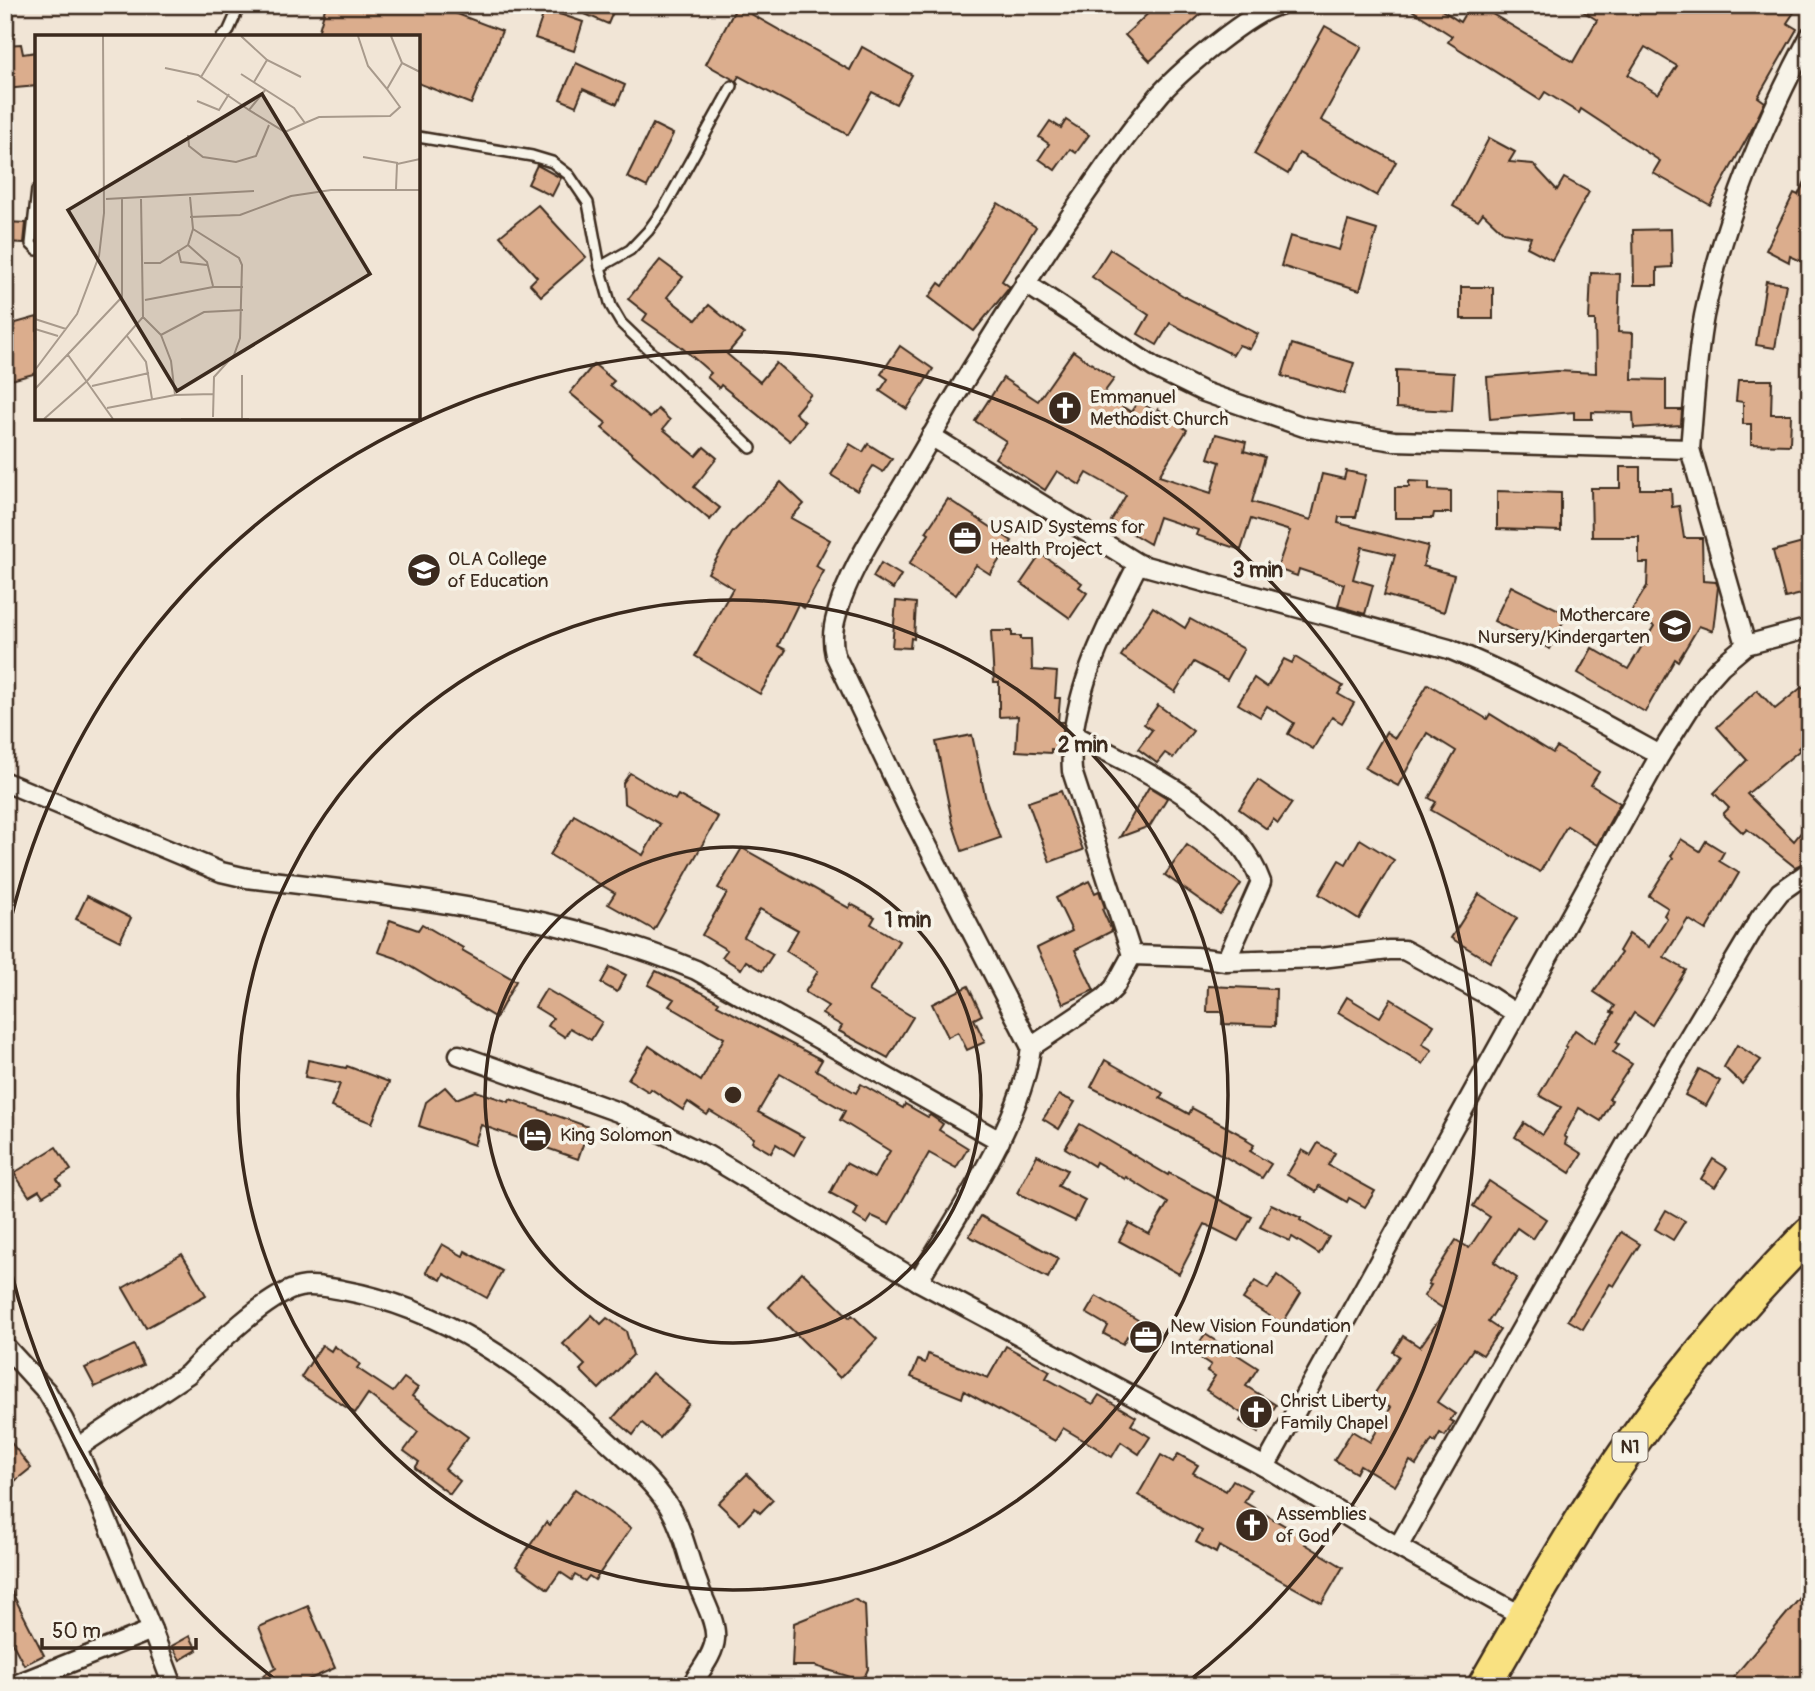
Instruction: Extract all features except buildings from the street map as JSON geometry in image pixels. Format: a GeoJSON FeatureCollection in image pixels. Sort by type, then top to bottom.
{"type":"FeatureCollection","features":[{"type":"Feature","properties":{"kind":"highway","name":"N1"},"geometry":{"type":"LineString","coordinates":[[1484,1686],[1600,1490],[1653,1415],[1716,1336],[1810,1233]]}},
{"type":"Feature","properties":{"kind":"street"},"geometry":{"type":"LineString","coordinates":[[918,1281],[1000,1141],[1029,1066],[1031,1047],[909,810],[835,655],[831,640],[843,596],[931,436],[1025,283],[1092,185],[1172,82],[1247,21],[1279,5]]}},
{"type":"Feature","properties":{"kind":"street"},"geometry":{"type":"LineString","coordinates":[[1746,645],[1690,449],[1704,318],[1727,228],[1746,175],[1810,36]]}},
{"type":"Feature","properties":{"kind":"street"},"geometry":{"type":"LineString","coordinates":[[1025,283],[1155,368],[1204,392],[1304,427],[1394,441],[1690,449]]}},
{"type":"Feature","properties":{"kind":"street"},"geometry":{"type":"LineString","coordinates":[[931,436],[1138,564],[1450,649],[1494,667],[1660,755]]}},
{"type":"Feature","properties":{"kind":"street"},"geometry":{"type":"LineString","coordinates":[[1031,1047],[1104,998],[1114,988],[1132,955],[1072,771],[1077,712],[1106,628],[1138,564]]}},
{"type":"Feature","properties":{"kind":"street"},"geometry":{"type":"LineString","coordinates":[[1265,1466],[1660,755],[1705,684],[1746,645],[1810,628]]}},
{"type":"Feature","properties":{"kind":"street"},"geometry":{"type":"LineString","coordinates":[[1074,735],[1146,772],[1198,804],[1241,846],[1256,867],[1261,882],[1226,961]]}},
{"type":"Feature","properties":{"kind":"street"},"geometry":{"type":"LineString","coordinates":[[5,782],[221,872],[247,878],[463,906],[574,929],[648,950],[696,970],[1000,1141]]}},
{"type":"Feature","properties":{"kind":"street"},"geometry":{"type":"LineString","coordinates":[[1398,1547],[1644,1112],[1760,918],[1780,892],[1810,871]]}},
{"type":"Feature","properties":{"kind":"street"},"geometry":{"type":"LineString","coordinates":[[1132,955],[1226,961],[1321,958],[1404,950],[1516,1013]]}},
{"type":"Feature","properties":{"kind":"street"},"geometry":{"type":"LineString","coordinates":[[459,1055],[618,1112],[707,1155],[918,1281],[1265,1466],[1398,1547],[1524,1617]]}},
{"type":"Feature","properties":{"kind":"street"},"geometry":{"type":"LineString","coordinates":[[78,1448],[188,1374],[278,1295],[300,1287],[321,1286],[372,1296],[408,1307],[457,1329],[499,1354],[586,1422],[640,1471],[667,1504],[678,1526],[715,1630],[713,1649],[691,1686]]}},
{"type":"Feature","properties":{"kind":"street"},"geometry":{"type":"LineString","coordinates":[[5,1346],[47,1392],[78,1448],[173,1686]]}},
{"type":"Feature","properties":{"kind":"street"},"geometry":{"type":"LineString","coordinates":[[12,1686],[152,1630]]}},
{"type":"Feature","properties":{"kind":"lane"},"geometry":{"type":"LineString","coordinates":[[228,35],[240,5]]}},
{"type":"Feature","properties":{"kind":"lane"},"geometry":{"type":"LineString","coordinates":[[600,267],[629,250],[648,231],[663,210],[732,86]]}},
{"type":"Feature","properties":{"kind":"lane"},"geometry":{"type":"LineString","coordinates":[[420,137],[532,156],[552,162],[569,175],[588,203],[600,267],[611,306],[621,323],[751,448]]}},
{"type":"Feature","properties":{"kind":"lane"},"geometry":{"type":"LineString","coordinates":[[35,208],[31,244],[35,248]]}},
{"type":"Feature","properties":{"kind":"place","name":"Emmanuel Methodist Church"},"geometry":{"type":"Point","coordinates":[1065,408]}},
{"type":"Feature","properties":{"kind":"place","name":"USAID Systems for Health Project"},"geometry":{"type":"Point","coordinates":[965,538]}},
{"type":"Feature","properties":{"kind":"place","name":"OLA College of Education"},"geometry":{"type":"Point","coordinates":[424,570]}},
{"type":"Feature","properties":{"kind":"place","name":"Mothercare Nursery/Kindergarten"},"geometry":{"type":"Point","coordinates":[1675,626]}},
{"type":"Feature","properties":{"kind":"place","name":"King Solomon"},"geometry":{"type":"Point","coordinates":[535,1135]}},
{"type":"Feature","properties":{"kind":"place","name":"New Vision Foundation International"},"geometry":{"type":"Point","coordinates":[1146,1337]}},
{"type":"Feature","properties":{"kind":"place","name":"Christ Liberty Family Chapel"},"geometry":{"type":"Point","coordinates":[1256,1412]}},
{"type":"Feature","properties":{"kind":"place","name":"Assemblies of God"},"geometry":{"type":"Point","coordinates":[1252,1525]}}]}
